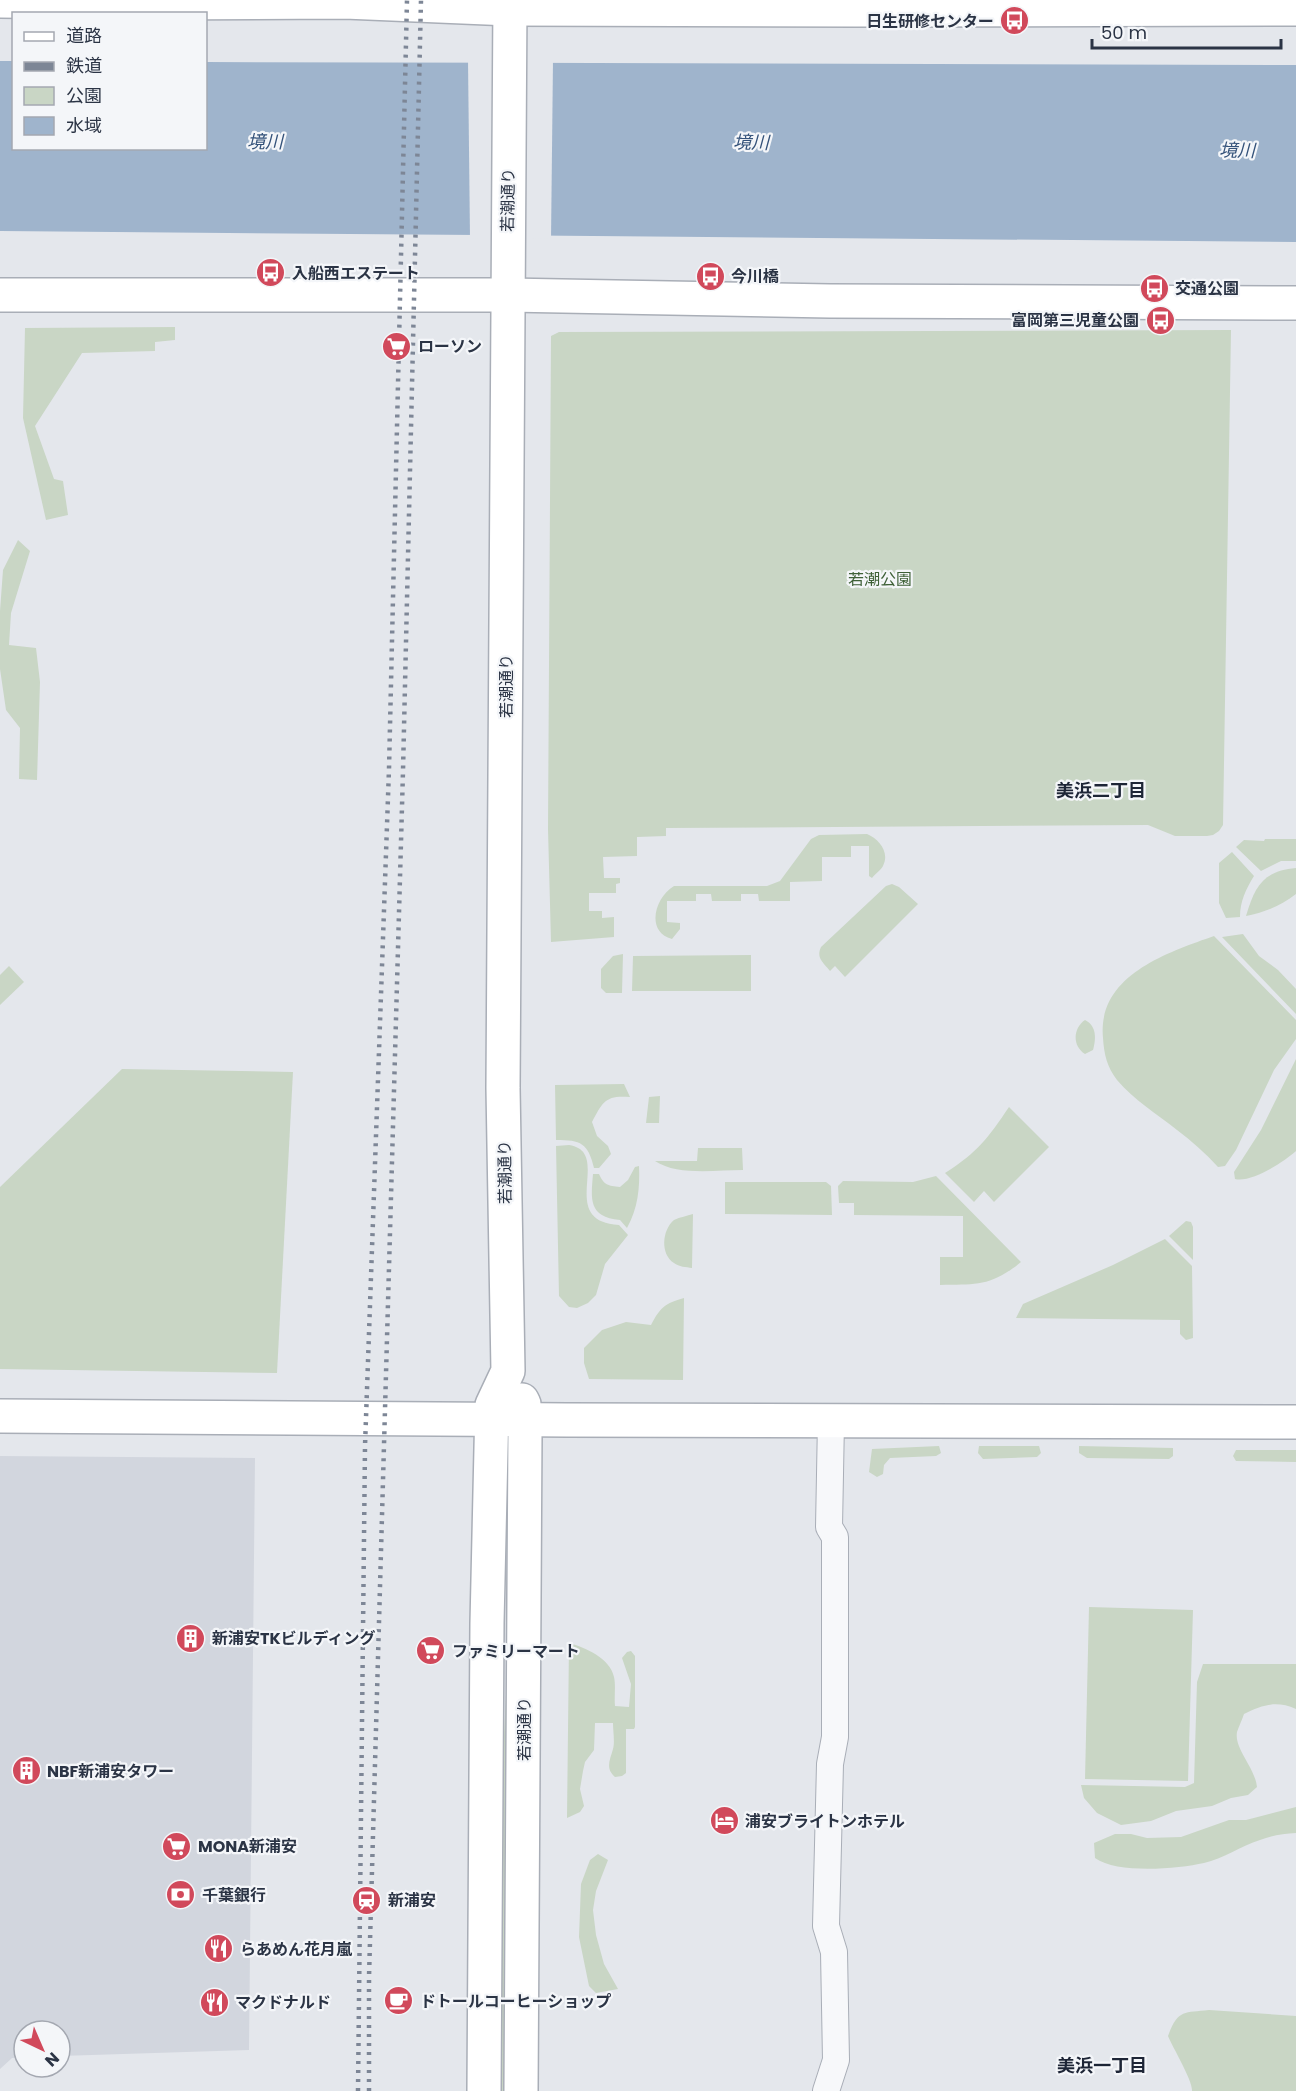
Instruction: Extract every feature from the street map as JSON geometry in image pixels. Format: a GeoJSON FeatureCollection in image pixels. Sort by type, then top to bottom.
{"type":"FeatureCollection","features":[{"type":"Feature","properties":{"kind":"street"},"geometry":{"type":"LineString","coordinates":[[0,1],[345,1],[856,10],[1296,9]]}},
{"type":"Feature","properties":{"kind":"street","name":"若潮通り"},"geometry":{"type":"LineString","coordinates":[[510,4],[503,1088],[508,1371],[524,1404],[525,1420],[521,2091]]}},
{"type":"Feature","properties":{"kind":"street"},"geometry":{"type":"LineString","coordinates":[[0,295],[508,295],[830,301],[1296,303]]}},
{"type":"Feature","properties":{"kind":"street","name":"若潮通り"},"geometry":{"type":"LineString","coordinates":[[484,2091],[487,1623],[492,1405],[508,1371]]}},
{"type":"Feature","properties":{"kind":"street"},"geometry":{"type":"LineString","coordinates":[[0,1416],[1296,1422]]}},
{"type":"Feature","properties":{"kind":"street"},"geometry":{"type":"LineString","coordinates":[[826,2091],[836,2060],[834,1952],[826,1926],[830,1764],[835,1737],[835,1537],[829,1527],[831,1421]]}},
{"type":"Feature","properties":{"kind":"shaded area"},"geometry":{"type":"Polygon","coordinates":[[[0,1456],[255,1458],[249,2050],[72,2056],[72,2019],[12,2019],[12,2058],[0,2069],[0,1456]]]}},
{"type":"Feature","properties":{"kind":"green space"},"geometry":{"type":"Polygon","coordinates":[[[175,327],[175,340],[155,342],[155,351],[82,353],[35,426],[54,479],[63,481],[68,515],[46,520],[23,418],[25,328],[175,327]]]}},
{"type":"Feature","properties":{"kind":"green space","name":"若潮公園"},"geometry":{"type":"Polygon","coordinates":[[[1231,330],[1223,825],[1219,831],[1207,836],[1175,836],[1148,825],[666,828],[666,836],[637,837],[637,856],[603,857],[604,878],[620,878],[620,883],[616,884],[616,893],[589,893],[589,911],[602,911],[602,918],[614,917],[614,937],[551,942],[548,829],[551,336],[559,332],[1231,330]]]}},
{"type":"Feature","properties":{"kind":"green space"},"geometry":{"type":"Polygon","coordinates":[[[18,540],[30,551],[11,613],[9,645],[36,648],[40,682],[37,780],[19,779],[20,728],[6,710],[0,669],[3,570],[18,540]]]}},
{"type":"Feature","properties":{"kind":"green space"},"geometry":{"type":"Polygon","coordinates":[[[867,834],[876,839],[885,856],[883,866],[872,878],[869,876],[869,846],[851,846],[851,857],[822,857],[822,881],[790,882],[790,901],[759,901],[758,894],[741,894],[741,901],[712,901],[711,894],[696,894],[696,901],[667,901],[667,922],[680,923],[680,929],[672,939],[658,929],[656,914],[658,906],[667,891],[674,886],[767,886],[780,881],[811,839],[819,835],[867,834]]]}},
{"type":"Feature","properties":{"kind":"green space"},"geometry":{"type":"Polygon","coordinates":[[[1265,839],[1296,839],[1296,861],[1281,861],[1261,871],[1236,847],[1244,840],[1264,841],[1265,839]]]}},
{"type":"Feature","properties":{"kind":"green space"},"geometry":{"type":"Polygon","coordinates":[[[1232,852],[1254,876],[1244,895],[1240,917],[1226,918],[1219,903],[1219,863],[1232,852]]]}},
{"type":"Feature","properties":{"kind":"green space"},"geometry":{"type":"Polygon","coordinates":[[[1296,868],[1296,894],[1272,908],[1246,916],[1253,896],[1262,882],[1276,873],[1296,868]]]}},
{"type":"Feature","properties":{"kind":"green space"},"geometry":{"type":"Polygon","coordinates":[[[892,884],[899,887],[918,904],[845,977],[835,966],[830,971],[820,957],[821,947],[886,886],[892,884]]]}},
{"type":"Feature","properties":{"kind":"green space"},"geometry":{"type":"Polygon","coordinates":[[[1243,934],[1259,956],[1278,970],[1296,989],[1296,1014],[1222,937],[1243,934]]]}},
{"type":"Feature","properties":{"kind":"green space"},"geometry":{"type":"Polygon","coordinates":[[[1214,936],[1296,1020],[1296,1039],[1274,1070],[1236,1150],[1225,1166],[1218,1167],[1193,1143],[1138,1100],[1117,1080],[1107,1060],[1103,1038],[1104,1017],[1111,998],[1123,983],[1156,959],[1214,936]]]}},
{"type":"Feature","properties":{"kind":"green space"},"geometry":{"type":"Polygon","coordinates":[[[623,954],[622,993],[606,993],[601,988],[601,969],[613,956],[623,954]]]}},
{"type":"Feature","properties":{"kind":"green space"},"geometry":{"type":"Polygon","coordinates":[[[751,955],[751,991],[632,991],[633,956],[751,955]]]}},
{"type":"Feature","properties":{"kind":"green space"},"geometry":{"type":"Polygon","coordinates":[[[9,966],[24,982],[0,1005],[0,975],[9,966]]]}},
{"type":"Feature","properties":{"kind":"green space"},"geometry":{"type":"Polygon","coordinates":[[[1085,1020],[1094,1029],[1095,1037],[1093,1050],[1085,1054],[1076,1042],[1076,1032],[1085,1020]]]}},
{"type":"Feature","properties":{"kind":"green space"},"geometry":{"type":"Polygon","coordinates":[[[1296,1059],[1296,1151],[1284,1161],[1258,1175],[1235,1179],[1234,1172],[1261,1130],[1296,1059]]]}},
{"type":"Feature","properties":{"kind":"green space"},"geometry":{"type":"Polygon","coordinates":[[[122,1069],[293,1072],[277,1373],[0,1369],[0,1187],[122,1069]]]}},
{"type":"Feature","properties":{"kind":"green space"},"geometry":{"type":"Polygon","coordinates":[[[624,1084],[630,1097],[610,1098],[599,1109],[592,1122],[597,1136],[608,1146],[611,1154],[599,1168],[594,1168],[589,1153],[582,1145],[572,1141],[556,1140],[555,1085],[624,1084]]]}},
{"type":"Feature","properties":{"kind":"green space"},"geometry":{"type":"Polygon","coordinates":[[[660,1096],[659,1123],[646,1123],[649,1097],[660,1096]]]}},
{"type":"Feature","properties":{"kind":"green space"},"geometry":{"type":"Polygon","coordinates":[[[1009,1107],[1049,1147],[994,1202],[984,1191],[974,1202],[945,1173],[982,1144],[1009,1107]]]}},
{"type":"Feature","properties":{"kind":"green space"},"geometry":{"type":"Polygon","coordinates":[[[569,1145],[581,1150],[587,1160],[587,1200],[591,1212],[600,1221],[619,1225],[628,1235],[605,1264],[596,1295],[588,1303],[577,1308],[569,1307],[559,1296],[556,1146],[569,1145]]]}},
{"type":"Feature","properties":{"kind":"green space"},"geometry":{"type":"Polygon","coordinates":[[[698,1148],[742,1148],[743,1170],[674,1169],[655,1161],[697,1161],[698,1148]]]}},
{"type":"Feature","properties":{"kind":"green space"},"geometry":{"type":"Polygon","coordinates":[[[639,1166],[638,1198],[627,1228],[620,1220],[602,1215],[597,1211],[592,1199],[593,1174],[599,1174],[607,1184],[620,1187],[628,1180],[635,1167],[639,1166]]]}},
{"type":"Feature","properties":{"kind":"green space"},"geometry":{"type":"Polygon","coordinates":[[[936,1176],[1021,1262],[1000,1276],[983,1283],[940,1285],[940,1257],[963,1257],[963,1216],[854,1215],[854,1203],[839,1203],[838,1186],[843,1181],[913,1182],[936,1176]]]}},
{"type":"Feature","properties":{"kind":"green space"},"geometry":{"type":"Polygon","coordinates":[[[725,1182],[826,1182],[831,1186],[832,1215],[725,1214],[725,1182]]]}},
{"type":"Feature","properties":{"kind":"green space"},"geometry":{"type":"Polygon","coordinates":[[[693,1214],[692,1268],[678,1265],[669,1259],[664,1242],[667,1230],[674,1220],[693,1214]]]}},
{"type":"Feature","properties":{"kind":"green space"},"geometry":{"type":"Polygon","coordinates":[[[1186,1221],[1191,1222],[1193,1227],[1193,1260],[1169,1236],[1186,1221]]]}},
{"type":"Feature","properties":{"kind":"green space"},"geometry":{"type":"Polygon","coordinates":[[[1165,1239],[1192,1266],[1193,1338],[1186,1340],[1180,1334],[1180,1320],[1016,1318],[1023,1304],[1113,1265],[1165,1239]]]}},
{"type":"Feature","properties":{"kind":"green space"},"geometry":{"type":"Polygon","coordinates":[[[684,1298],[683,1380],[589,1379],[584,1363],[584,1348],[602,1330],[626,1322],[651,1325],[664,1307],[684,1298]]]}},
{"type":"Feature","properties":{"kind":"green space"},"geometry":{"type":"Polygon","coordinates":[[[939,1446],[941,1453],[936,1456],[890,1458],[884,1465],[883,1474],[877,1477],[869,1472],[872,1449],[939,1446]]]}},
{"type":"Feature","properties":{"kind":"green space"},"geometry":{"type":"Polygon","coordinates":[[[979,1446],[1039,1446],[1041,1453],[1037,1457],[983,1459],[978,1453],[979,1446]]]}},
{"type":"Feature","properties":{"kind":"green space"},"geometry":{"type":"Polygon","coordinates":[[[1079,1446],[1173,1448],[1173,1456],[1169,1459],[1087,1458],[1079,1453],[1079,1446]]]}},
{"type":"Feature","properties":{"kind":"green space"},"geometry":{"type":"Polygon","coordinates":[[[1236,1450],[1296,1450],[1296,1462],[1236,1461],[1233,1456],[1236,1450]]]}},
{"type":"Feature","properties":{"kind":"green space"},"geometry":{"type":"Polygon","coordinates":[[[1089,1607],[1193,1610],[1188,1781],[1085,1779],[1089,1607]]]}},
{"type":"Feature","properties":{"kind":"green space"},"geometry":{"type":"Polygon","coordinates":[[[569,1643],[590,1651],[608,1664],[614,1677],[615,1706],[629,1707],[631,1684],[622,1658],[631,1651],[635,1656],[635,1727],[626,1729],[626,1773],[615,1777],[609,1767],[614,1743],[613,1723],[595,1723],[594,1750],[585,1762],[580,1789],[584,1806],[580,1812],[567,1818],[569,1643]]]}},
{"type":"Feature","properties":{"kind":"green space"},"geometry":{"type":"Polygon","coordinates":[[[1203,1664],[1296,1664],[1296,1709],[1276,1704],[1257,1708],[1244,1714],[1237,1732],[1239,1745],[1253,1772],[1257,1787],[1248,1795],[1231,1798],[1212,1806],[1176,1811],[1151,1821],[1121,1825],[1097,1813],[1084,1798],[1081,1785],[1185,1787],[1194,1783],[1197,1682],[1203,1664]]]}},
{"type":"Feature","properties":{"kind":"green space"},"geometry":{"type":"Polygon","coordinates":[[[506,1695],[512,1696],[508,2091],[497,2091],[502,1775],[506,1695]]]}},
{"type":"Feature","properties":{"kind":"green space"},"geometry":{"type":"Polygon","coordinates":[[[1296,1807],[1296,1833],[1264,1838],[1204,1863],[1148,1869],[1118,1866],[1095,1858],[1094,1843],[1115,1834],[1131,1834],[1147,1838],[1181,1837],[1229,1820],[1246,1820],[1296,1807]]]}},
{"type":"Feature","properties":{"kind":"green space"},"geometry":{"type":"Polygon","coordinates":[[[598,1854],[608,1860],[596,1891],[593,1910],[596,1935],[604,1964],[618,1989],[596,1993],[589,1986],[579,1937],[581,1884],[590,1860],[598,1854]]]}},
{"type":"Feature","properties":{"kind":"green space"},"geometry":{"type":"Polygon","coordinates":[[[1209,2010],[1296,2016],[1296,2091],[1192,2091],[1186,2072],[1168,2036],[1175,2021],[1183,2014],[1209,2010]]]}},
{"type":"Feature","properties":{"kind":"water","name":"境川"},"geometry":{"type":"Polygon","coordinates":[[[0,61],[12,61],[12,150],[207,150],[207,62],[1296,65],[1296,242],[0,231],[0,61]]]}},
{"type":"Feature","properties":{"kind":"pier"},"geometry":{"type":"Polygon","coordinates":[[[468,60],[553,60],[551,239],[470,238],[468,60]]]}},
{"type":"Feature","properties":{"kind":"railway"},"geometry":{"type":"LineString","coordinates":[[358,2091],[365,1446],[389,769],[407,0]]}},
{"type":"Feature","properties":{"kind":"railway"},"geometry":{"type":"LineString","coordinates":[[369,2091],[369,1977],[403,771],[421,0]]}},
{"type":"Feature","properties":{"kind":"place","name":"日生研修センター"},"geometry":{"type":"Point","coordinates":[1015,21]}},
{"type":"Feature","properties":{"kind":"place","name":"入船西エステート"},"geometry":{"type":"Point","coordinates":[271,273]}},
{"type":"Feature","properties":{"kind":"place","name":"今川橋"},"geometry":{"type":"Point","coordinates":[710,276]}},
{"type":"Feature","properties":{"kind":"place","name":"交通公園"},"geometry":{"type":"Point","coordinates":[1154,288]}},
{"type":"Feature","properties":{"kind":"place","name":"富岡第三児童公園"},"geometry":{"type":"Point","coordinates":[1160,320]}},
{"type":"Feature","properties":{"kind":"place","name":"ローソン"},"geometry":{"type":"Point","coordinates":[397,346]}},
{"type":"Feature","properties":{"kind":"place","name":"新浦安TKビルディング"},"geometry":{"type":"Point","coordinates":[191,1638]}},
{"type":"Feature","properties":{"kind":"place","name":"ファミリーマート"},"geometry":{"type":"Point","coordinates":[431,1651]}},
{"type":"Feature","properties":{"kind":"place","name":"NBF新浦安タワー"},"geometry":{"type":"Point","coordinates":[26,1771]}},
{"type":"Feature","properties":{"kind":"place","name":"浦安ブライトンホテル"},"geometry":{"type":"Point","coordinates":[724,1821]}},
{"type":"Feature","properties":{"kind":"place","name":"MONA新浦安"},"geometry":{"type":"Point","coordinates":[177,1846]}},
{"type":"Feature","properties":{"kind":"place","name":"千葉銀行"},"geometry":{"type":"Point","coordinates":[181,1895]}},
{"type":"Feature","properties":{"kind":"place","name":"新浦安"},"geometry":{"type":"Point","coordinates":[367,1900]}},
{"type":"Feature","properties":{"kind":"place","name":"らあめん花月嵐"},"geometry":{"type":"Point","coordinates":[219,1949]}},
{"type":"Feature","properties":{"kind":"place","name":"ドトールコーヒーショップ"},"geometry":{"type":"Point","coordinates":[399,2001]}},
{"type":"Feature","properties":{"kind":"place","name":"マクドナルド"},"geometry":{"type":"Point","coordinates":[214,2002]}},
{"type":"Feature","properties":{"kind":"district","name":"美浜二丁目"},"geometry":{"type":"Point","coordinates":[1101,790]}},
{"type":"Feature","properties":{"kind":"district","name":"美浜一丁目"},"geometry":{"type":"Point","coordinates":[1102,2065]}}]}
